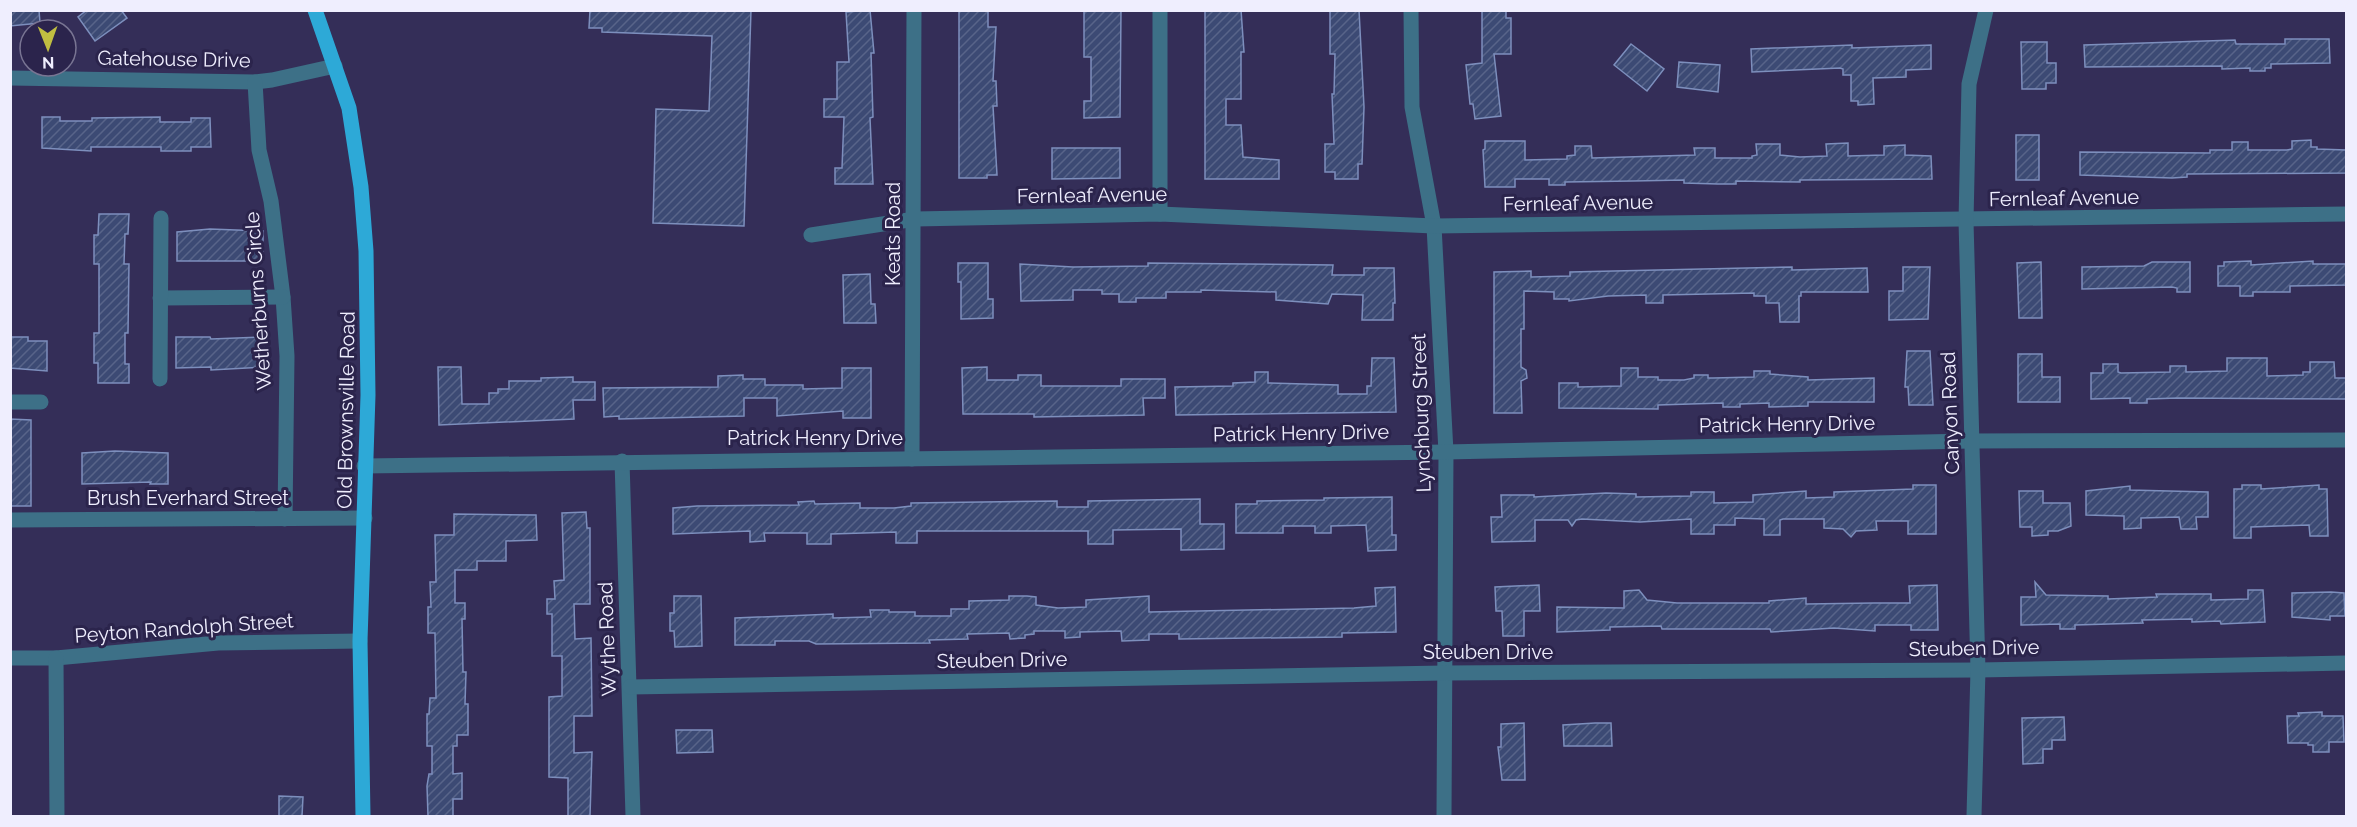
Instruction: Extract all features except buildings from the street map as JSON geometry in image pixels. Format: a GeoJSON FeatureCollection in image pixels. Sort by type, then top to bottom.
{"type":"FeatureCollection","features":[{"type":"Feature","properties":{"kind":"main road","name":"Old Brownsville Road"},"geometry":{"type":"LineString","coordinates":[[315,10],[349,108],[361,187],[368,289],[368,395],[360,641],[363,816]]}},
{"type":"Feature","properties":{"kind":"street","name":"Keats Road"},"geometry":{"type":"LineString","coordinates":[[912,459],[915,219],[914,10]]}},
{"type":"Feature","properties":{"kind":"street"},"geometry":{"type":"LineString","coordinates":[[1160,10],[1160,214]]}},
{"type":"Feature","properties":{"kind":"street","name":"Lynchburg Street"},"geometry":{"type":"LineString","coordinates":[[1411,10],[1412,107],[1434,226],[1446,452],[1444,816]]}},
{"type":"Feature","properties":{"kind":"street","name":"Canyon Road"},"geometry":{"type":"LineString","coordinates":[[1974,816],[1978,670],[1966,220],[1969,84],[1986,10]]}},
{"type":"Feature","properties":{"kind":"street","name":"Gatehouse Drive"},"geometry":{"type":"LineString","coordinates":[[10,78],[255,82],[336,66]]}},
{"type":"Feature","properties":{"kind":"street","name":"Wetherburns Circle"},"geometry":{"type":"LineString","coordinates":[[255,82],[259,150],[272,201],[283,297],[287,356],[285,519]]}},
{"type":"Feature","properties":{"kind":"street","name":"Fernleaf Avenue"},"geometry":{"type":"LineString","coordinates":[[812,235],[915,219],[1160,214],[1434,226],[2346,214]]}},
{"type":"Feature","properties":{"kind":"street"},"geometry":{"type":"LineString","coordinates":[[160,379],[161,218]]}},
{"type":"Feature","properties":{"kind":"street"},"geometry":{"type":"LineString","coordinates":[[160,298],[283,297]]}},
{"type":"Feature","properties":{"kind":"street"},"geometry":{"type":"LineString","coordinates":[[10,402],[41,402]]}},
{"type":"Feature","properties":{"kind":"street","name":"Patrick Henry Drive"},"geometry":{"type":"LineString","coordinates":[[364,466],[1446,452],[1971,441],[2346,440]]}},
{"type":"Feature","properties":{"kind":"street","name":"Wythe Road"},"geometry":{"type":"LineString","coordinates":[[622,461],[633,816]]}},
{"type":"Feature","properties":{"kind":"street","name":"Brush Everhard Street"},"geometry":{"type":"LineString","coordinates":[[10,520],[365,518]]}},
{"type":"Feature","properties":{"kind":"street","name":"Peyton Randolph Street"},"geometry":{"type":"LineString","coordinates":[[10,658],[56,658],[218,643],[360,641]]}},
{"type":"Feature","properties":{"kind":"street"},"geometry":{"type":"LineString","coordinates":[[56,658],[57,816]]}},
{"type":"Feature","properties":{"kind":"street","name":"Steuben Drive"},"geometry":{"type":"LineString","coordinates":[[630,687],[1444,673],[1978,670],[2346,663]]}}]}
